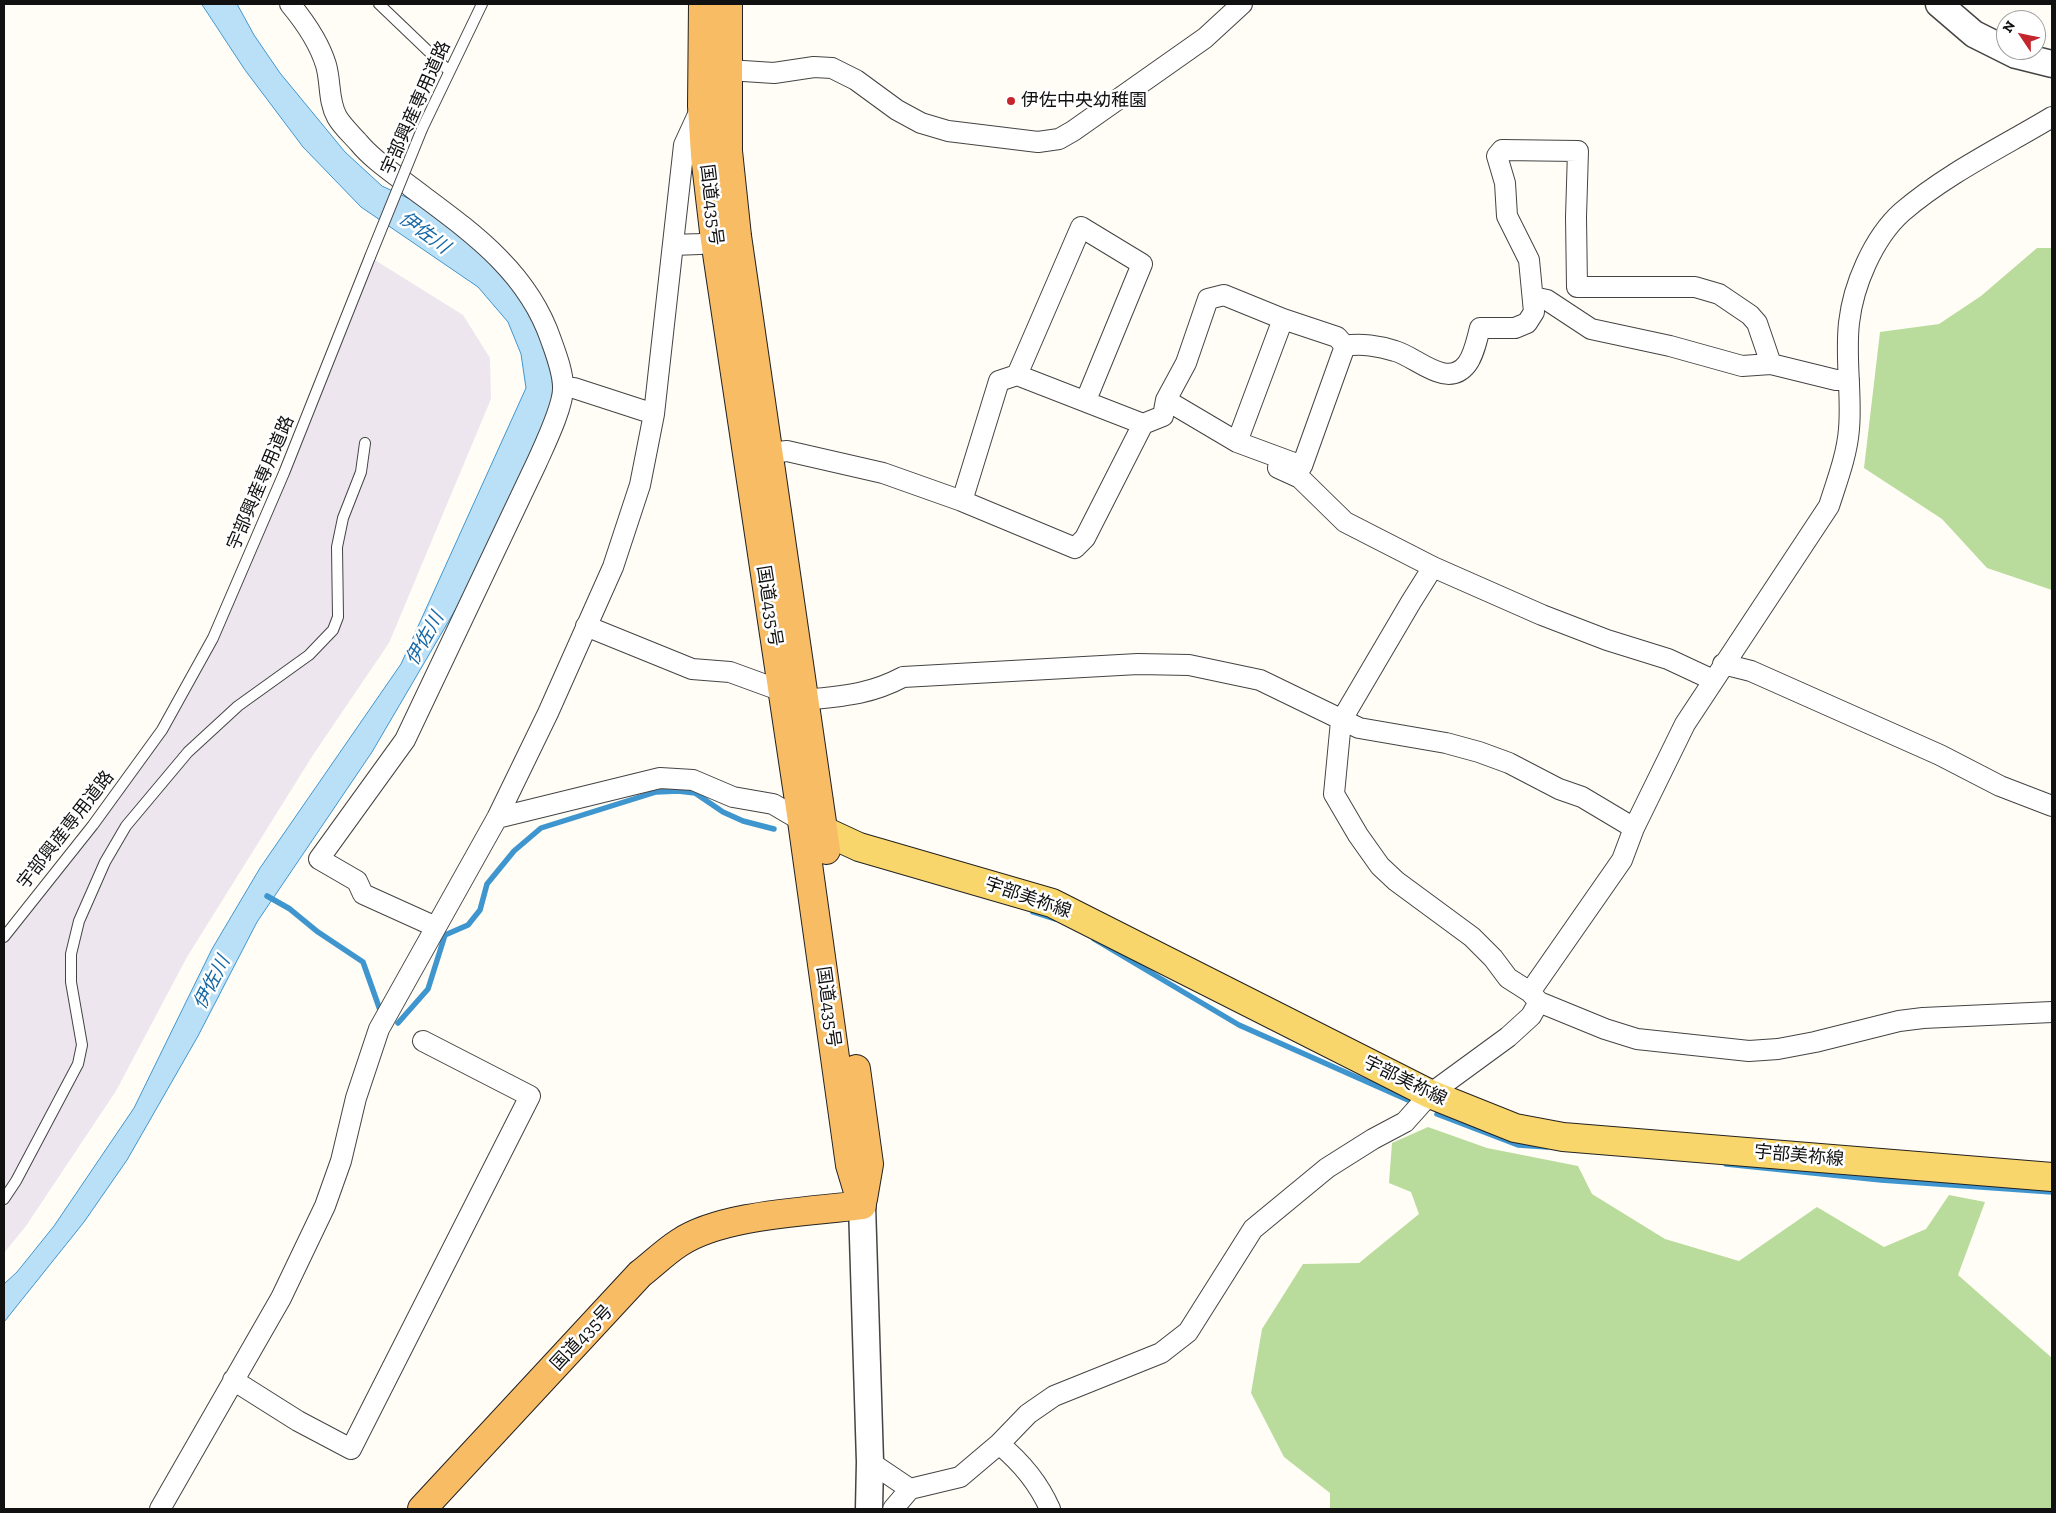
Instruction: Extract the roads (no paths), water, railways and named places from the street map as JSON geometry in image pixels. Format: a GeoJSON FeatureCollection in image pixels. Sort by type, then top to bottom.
{"type":"FeatureCollection","features":[{"type":"Feature","properties":{"kind":"highway","name":"国道435号"},"geometry":{"type":"LineString","coordinates":[[422,1509],[640,1274],[680,1242],[710,1228],[749,1219],[862,1205],[869,1164],[813,826],[726,238],[705,155],[702,106],[703,4]]}},
{"type":"Feature","properties":{"kind":"highway","name":"国道435号"},"geometry":{"type":"LineString","coordinates":[[726,238],[728,4]]}},
{"type":"Feature","properties":{"kind":"main road","name":"宇部美祢線"},"geometry":{"type":"LineString","coordinates":[[813,826],[859,847],[1052,903],[1430,1094],[1515,1128],[1563,1137],[2052,1177]]}},
{"type":"Feature","properties":{"kind":"street"},"geometry":{"type":"LineString","coordinates":[[290,4],[301,17],[320,48],[327,68],[337,117],[377,161],[471,231],[503,261],[526,288],[545,321],[557,356],[564,388],[554,420],[537,462],[405,740],[319,859],[357,881],[363,894],[436,927]]}},
{"type":"Feature","properties":{"kind":"street"},"geometry":{"type":"LineString","coordinates":[[728,70],[774,73],[814,67],[832,68],[856,80],[897,110],[921,123],[948,131],[1038,142],[1059,139],[1073,131],[1205,38],[1242,4]]}},
{"type":"Feature","properties":{"kind":"street"},"geometry":{"type":"LineString","coordinates":[[1939,4],[1974,34],[2016,55],[2052,64]]}},
{"type":"Feature","properties":{"kind":"street"},"geometry":{"type":"LineString","coordinates":[[160,1509],[281,1298],[325,1206],[341,1161],[356,1098],[379,1029],[497,818],[548,713],[613,567],[640,485],[654,414],[684,145],[702,106]]}},
{"type":"Feature","properties":{"kind":"street"},"geometry":{"type":"LineString","coordinates":[[893,1509],[910,1488],[960,1477],[1000,1444],[1028,1414],[1054,1396],[1161,1353],[1188,1332],[1254,1229],[1327,1168],[1373,1138],[1405,1122],[1430,1094],[1508,1037],[1531,1016],[1534,997],[1622,860],[1634,828],[1686,724],[1718,672],[1829,506],[1840,473],[1849,430],[1849,324],[1856,290],[1885,232],[1901,213],[1941,183],[2052,118]]}},
{"type":"Feature","properties":{"kind":"street"},"geometry":{"type":"LineString","coordinates":[[1345,346],[1355,344],[1395,350],[1438,372],[1450,374],[1460,371],[1468,362],[1480,328],[1515,328],[1526,323],[1534,312],[1529,260],[1507,216],[1505,183],[1497,156],[1502,150],[1578,151],[1576,217],[1577,287],[1694,287],[1719,294],[1750,315],[1756,323],[1771,364]]}},
{"type":"Feature","properties":{"kind":"street"},"geometry":{"type":"LineString","coordinates":[[1017,375],[1081,226],[1142,264],[1086,400]]}},
{"type":"Feature","properties":{"kind":"street"},"geometry":{"type":"LineString","coordinates":[[673,245],[700,244],[726,238]]}},
{"type":"Feature","properties":{"kind":"street"},"geometry":{"type":"LineString","coordinates":[[757,455],[787,451],[883,472],[962,501],[1075,548],[1085,538],[1143,424],[1163,416],[1166,400],[1186,363],[1208,299],[1224,294],[1283,319],[1337,337],[1345,346]]}},
{"type":"Feature","properties":{"kind":"street"},"geometry":{"type":"LineString","coordinates":[[1533,297],[1547,300],[1591,330],[1670,346],[1742,366],[1771,364],[1836,380],[1849,380]]}},
{"type":"Feature","properties":{"kind":"street"},"geometry":{"type":"LineString","coordinates":[[1236,442],[1283,319]]}},
{"type":"Feature","properties":{"kind":"street"},"geometry":{"type":"LineString","coordinates":[[1166,400],[1236,442],[1302,466],[1345,346]]}},
{"type":"Feature","properties":{"kind":"street"},"geometry":{"type":"LineString","coordinates":[[962,501],[999,381],[1017,375],[1086,400],[1143,424]]}},
{"type":"Feature","properties":{"kind":"street"},"geometry":{"type":"LineString","coordinates":[[564,388],[574,388],[654,414]]}},
{"type":"Feature","properties":{"kind":"street"},"geometry":{"type":"LineString","coordinates":[[1261,451],[1266,462],[1300,478],[1345,522],[1433,567],[1542,615],[1607,640],[1718,672],[1751,672],[1940,755],[2000,786],[2052,806]]}},
{"type":"Feature","properties":{"kind":"street"},"geometry":{"type":"LineString","coordinates":[[1433,567],[1410,602],[1341,721],[1334,794],[1358,836],[1380,866],[1396,881],[1472,937],[1493,958],[1508,978],[1534,997],[1605,1029],[1638,1039],[1749,1051],[1778,1049],[1815,1042],[1899,1021],[1923,1018],[2052,1012]]}},
{"type":"Feature","properties":{"kind":"street"},"geometry":{"type":"LineString","coordinates":[[586,626],[692,669],[730,672],[793,695],[848,696],[880,689],[903,677],[1138,664],[1189,665],[1260,680],[1341,721],[1359,728],[1446,743],[1480,752],[1509,763],[1558,789],[1582,797],[1634,828]]}},
{"type":"Feature","properties":{"kind":"street"},"geometry":{"type":"LineString","coordinates":[[497,818],[660,778],[693,780],[747,802],[773,804],[813,826]]}},
{"type":"Feature","properties":{"kind":"street"},"geometry":{"type":"LineString","coordinates":[[233,1380],[298,1421],[351,1449],[530,1096],[423,1041]]}},
{"type":"Feature","properties":{"kind":"street"},"geometry":{"type":"LineString","coordinates":[[862,1205],[870,1462],[869,1509]]}},
{"type":"Feature","properties":{"kind":"street"},"geometry":{"type":"LineString","coordinates":[[1000,1444],[1012,1454],[1043,1492],[1050,1509]]}},
{"type":"Feature","properties":{"kind":"street"},"geometry":{"type":"LineString","coordinates":[[870,1462],[910,1488]]}},
{"type":"Feature","properties":{"kind":"lane"},"geometry":{"type":"LineString","coordinates":[[379,4],[449,71]]}},
{"type":"Feature","properties":{"kind":"lane","name":"宇部興産専用道路"},"geometry":{"type":"LineString","coordinates":[[4,937],[93,825],[162,730],[213,638],[284,473],[422,129],[482,4]]}},
{"type":"Feature","properties":{"kind":"lane"},"geometry":{"type":"LineString","coordinates":[[4,1199],[16,1181],[78,1064],[82,1045],[70,982],[71,954],[78,921],[105,862],[126,826],[188,752],[238,706],[309,655],[333,630],[338,616],[337,547],[344,518],[361,472],[365,443]]}},
{"type":"Feature","properties":{"kind":"water","name":"伊佐川"},"geometry":{"type":"Polygon","coordinates":[[[202,4],[237,4],[254,35],[280,73],[345,152],[382,186],[414,201],[479,250],[526,304],[542,335],[552,372],[553,399],[544,427],[478,571],[372,752],[257,922],[198,1036],[127,1160],[84,1222],[4,1322],[4,1284],[17,1272],[54,1226],[134,1108],[212,949],[260,868],[401,664],[526,388],[521,354],[508,322],[478,287],[361,207],[303,147],[245,70],[202,4]]]}},
{"type":"Feature","properties":{"kind":"waterway"},"geometry":{"type":"LineString","coordinates":[[398,1023],[428,989],[445,935],[468,925],[480,910],[487,884],[514,851],[541,828],[656,792],[678,791],[695,793],[723,812],[743,821],[774,829]]}},
{"type":"Feature","properties":{"kind":"waterway"},"geometry":{"type":"LineString","coordinates":[[267,896],[290,909],[318,932],[363,962],[380,1010]]}},
{"type":"Feature","properties":{"kind":"waterway"},"geometry":{"type":"LineString","coordinates":[[1033,912],[1055,919]]}},
{"type":"Feature","properties":{"kind":"waterway"},"geometry":{"type":"LineString","coordinates":[[1094,939],[1239,1025],[1408,1100]]}},
{"type":"Feature","properties":{"kind":"waterway"},"geometry":{"type":"LineString","coordinates":[[1437,1114],[1518,1145],[1547,1147]]}},
{"type":"Feature","properties":{"kind":"waterway"},"geometry":{"type":"LineString","coordinates":[[1726,1164],[1881,1180],[2052,1192]]}},
{"type":"Feature","properties":{"kind":"place","name":"伊佐中央幼稚園"},"geometry":{"type":"Point","coordinates":[1011,101]}}]}
